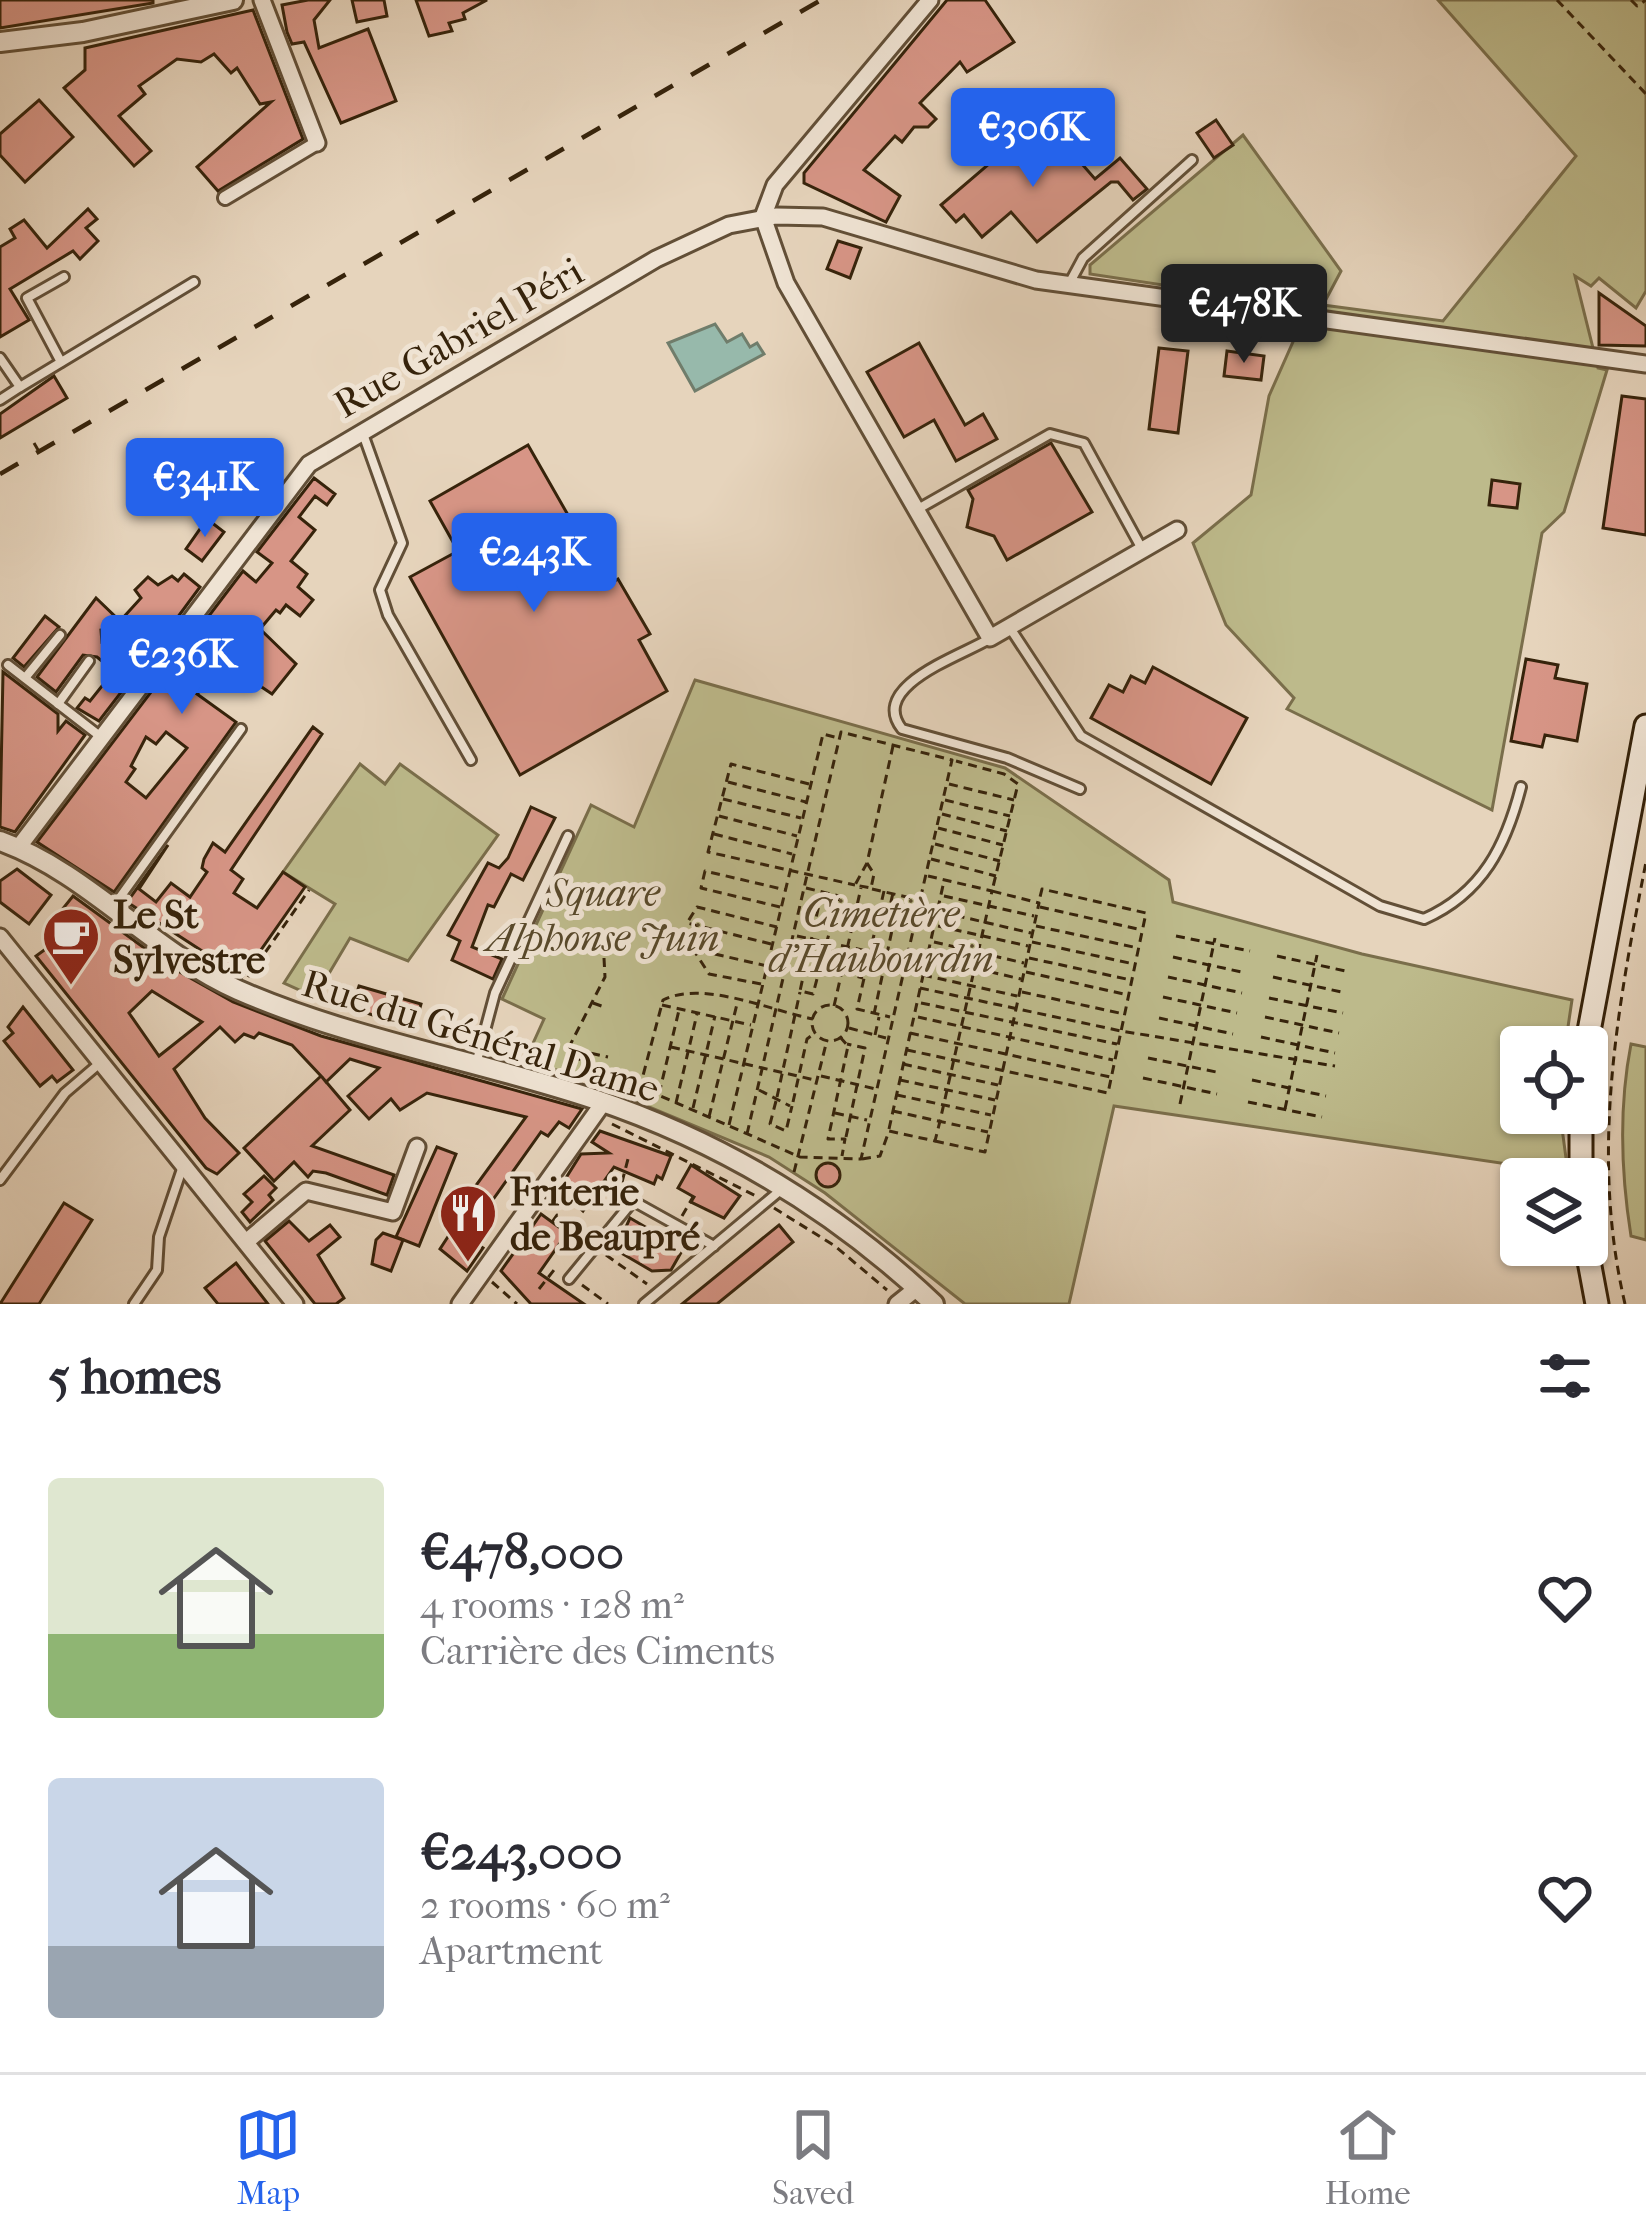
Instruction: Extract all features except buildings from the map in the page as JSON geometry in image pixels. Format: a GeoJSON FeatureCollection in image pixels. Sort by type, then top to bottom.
{"type":"FeatureCollection","features":[{"type":"Feature","properties":{"kind":"main road"},"geometry":{"type":"LineString","coordinates":[[1590,1026],[1646,726]]}},
{"type":"Feature","properties":{"kind":"main road"},"geometry":{"type":"LineString","coordinates":[[1588,1266],[1593,1304]]}},
{"type":"Feature","properties":{"kind":"street"},"geometry":{"type":"LineString","coordinates":[[0,42],[83,32],[233,0]]}},
{"type":"Feature","properties":{"kind":"street"},"geometry":{"type":"LineString","coordinates":[[225,198],[317,143],[262,0]]}},
{"type":"Feature","properties":{"kind":"street"},"geometry":{"type":"LineString","coordinates":[[930,0],[775,185],[763,217],[786,283],[990,638],[1177,530]]}},
{"type":"Feature","properties":{"kind":"street"},"geometry":{"type":"LineString","coordinates":[[763,217],[843,221],[997,272],[1068,285],[1646,364]]}},
{"type":"Feature","properties":{"kind":"street","name":"Rue Gabriel Péri"},"geometry":{"type":"LineString","coordinates":[[9,844],[101,737],[302,471],[362,430],[672,250],[729,225],[763,217]]}},
{"type":"Feature","properties":{"kind":"street"},"geometry":{"type":"LineString","coordinates":[[110,636],[149,670]]}},
{"type":"Feature","properties":{"kind":"street","name":"Rue du Général Dame"},"geometry":{"type":"LineString","coordinates":[[9,844],[112,908],[189,964],[238,990],[317,1019],[610,1105],[730,1156],[857,1235],[934,1304]]}},
{"type":"Feature","properties":{"kind":"street"},"geometry":{"type":"LineString","coordinates":[[0,937],[295,1304]]}},
{"type":"Feature","properties":{"kind":"street"},"geometry":{"type":"LineString","coordinates":[[460,1304],[610,1105]]}},
{"type":"Feature","properties":{"kind":"street"},"geometry":{"type":"LineString","coordinates":[[247,1241],[311,1190],[393,1212],[417,1147]]}},
{"type":"Feature","properties":{"kind":"street"},"geometry":{"type":"LineString","coordinates":[[898,1303],[917,1288]]}},
{"type":"Feature","properties":{"kind":"lane"},"geometry":{"type":"LineString","coordinates":[[1068,285],[1083,258],[1192,160]]}},
{"type":"Feature","properties":{"kind":"lane"},"geometry":{"type":"LineString","coordinates":[[61,362],[27,298],[64,277]]}},
{"type":"Feature","properties":{"kind":"lane"},"geometry":{"type":"LineString","coordinates":[[0,400],[194,282]]}},
{"type":"Feature","properties":{"kind":"lane"},"geometry":{"type":"LineString","coordinates":[[0,358],[20,387]]}},
{"type":"Feature","properties":{"kind":"lane"},"geometry":{"type":"LineString","coordinates":[[362,430],[402,543],[380,590],[388,615],[471,760]]}},
{"type":"Feature","properties":{"kind":"lane"},"geometry":{"type":"LineString","coordinates":[[917,510],[1050,434],[1061,434],[1084,443],[1142,550]]}},
{"type":"Feature","properties":{"kind":"lane"},"geometry":{"type":"LineString","coordinates":[[1010,627],[1081,736],[1380,906],[1424,919],[1448,908],[1505,847],[1522,787]]}},
{"type":"Feature","properties":{"kind":"lane"},"geometry":{"type":"LineString","coordinates":[[26,678],[60,635]]}},
{"type":"Feature","properties":{"kind":"lane"},"geometry":{"type":"LineString","coordinates":[[990,638],[909,682],[894,702],[894,719],[902,729],[1007,758],[1081,789]]}},
{"type":"Feature","properties":{"kind":"lane"},"geometry":{"type":"LineString","coordinates":[[58,704],[89,661]]}},
{"type":"Feature","properties":{"kind":"lane"},"geometry":{"type":"LineString","coordinates":[[8,665],[101,737]]}},
{"type":"Feature","properties":{"kind":"lane"},"geometry":{"type":"LineString","coordinates":[[112,908],[241,729]]}},
{"type":"Feature","properties":{"kind":"lane"},"geometry":{"type":"LineString","coordinates":[[475,1065],[495,993],[568,836]]}},
{"type":"Feature","properties":{"kind":"lane"},"geometry":{"type":"LineString","coordinates":[[0,1180],[65,1093],[101,1062]]}},
{"type":"Feature","properties":{"kind":"lane"},"geometry":{"type":"LineString","coordinates":[[134,1304],[157,1270],[159,1237],[184,1165]]}},
{"type":"Feature","properties":{"kind":"lane"},"geometry":{"type":"LineString","coordinates":[[644,1304],[783,1188]]}},
{"type":"Feature","properties":{"kind":"lane"},"geometry":{"type":"LineString","coordinates":[[570,1278],[629,1203],[641,1203],[714,1246]]}},
{"type":"Feature","properties":{"kind":"path"},"geometry":{"type":"LineString","coordinates":[[1557,0],[1646,94]]}},
{"type":"Feature","properties":{"kind":"path"},"geometry":{"type":"LineString","coordinates":[[1630,0],[1636,6],[1646,0]]}},
{"type":"Feature","properties":{"kind":"path"},"geometry":{"type":"LineString","coordinates":[[34,442],[41,455]]}},
{"type":"Feature","properties":{"kind":"path"},"geometry":{"type":"LineString","coordinates":[[747,1134],[841,731],[1004,774],[1018,784],[935,1142]]}},
{"type":"Feature","properties":{"kind":"path"},"geometry":{"type":"LineString","coordinates":[[728,1126],[823,734],[839,738]]}},
{"type":"Feature","properties":{"kind":"path"},"geometry":{"type":"LineString","coordinates":[[834,1006],[893,745]]}},
{"type":"Feature","properties":{"kind":"path"},"geometry":{"type":"LineString","coordinates":[[861,1159],[952,760]]}},
{"type":"Feature","properties":{"kind":"path"},"geometry":{"type":"LineString","coordinates":[[812,784],[730,764],[708,852],[920,900]]}},
{"type":"Feature","properties":{"kind":"path"},"geometry":{"type":"LineString","coordinates":[[726,782],[807,802]]}},
{"type":"Feature","properties":{"kind":"path"},"geometry":{"type":"LineString","coordinates":[[947,784],[1014,800]]}},
{"type":"Feature","properties":{"kind":"path"},"geometry":{"type":"LineString","coordinates":[[722,798],[803,819]]}},
{"type":"Feature","properties":{"kind":"path"},"geometry":{"type":"LineString","coordinates":[[943,799],[1010,816]]}},
{"type":"Feature","properties":{"kind":"path"},"geometry":{"type":"LineString","coordinates":[[940,814],[1007,831]]}},
{"type":"Feature","properties":{"kind":"path"},"geometry":{"type":"LineString","coordinates":[[717,816],[799,837]]}},
{"type":"Feature","properties":{"kind":"path"},"geometry":{"type":"LineString","coordinates":[[937,828],[1003,845]]}},
{"type":"Feature","properties":{"kind":"path"},"geometry":{"type":"LineString","coordinates":[[712,833],[794,854]]}},
{"type":"Feature","properties":{"kind":"path"},"geometry":{"type":"LineString","coordinates":[[933,843],[1000,861]]}},
{"type":"Feature","properties":{"kind":"path"},"geometry":{"type":"LineString","coordinates":[[930,859],[996,876]]}},
{"type":"Feature","properties":{"kind":"path"},"geometry":{"type":"LineString","coordinates":[[1625,1304],[1610,1222],[1608,1094],[1646,862]]}},
{"type":"Feature","properties":{"kind":"path"},"geometry":{"type":"LineString","coordinates":[[867,863],[874,874],[871,888]]}},
{"type":"Feature","properties":{"kind":"path"},"geometry":{"type":"LineString","coordinates":[[782,907],[701,888],[705,871],[786,890]]}},
{"type":"Feature","properties":{"kind":"path"},"geometry":{"type":"LineString","coordinates":[[926,875],[1143,930]]}},
{"type":"Feature","properties":{"kind":"path"},"geometry":{"type":"LineString","coordinates":[[813,1019],[683,990],[662,1005],[640,1087],[800,1157],[880,1156],[944,880]]}},
{"type":"Feature","properties":{"kind":"path"},"geometry":{"type":"LineString","coordinates":[[800,991],[818,991],[839,896],[805,887]]}},
{"type":"Feature","properties":{"kind":"path"},"geometry":{"type":"LineString","coordinates":[[889,1131],[985,1152],[1003,1071],[1026,960],[1042,889],[1146,913],[1108,1093],[1003,1071],[907,1050]]}},
{"type":"Feature","properties":{"kind":"path"},"geometry":{"type":"LineString","coordinates":[[238,990],[309,890]]}},
{"type":"Feature","properties":{"kind":"path"},"geometry":{"type":"LineString","coordinates":[[815,1033],[807,1039],[786,1131],[770,1124],[822,891]]}},
{"type":"Feature","properties":{"kind":"path"},"geometry":{"type":"LineString","coordinates":[[884,891],[857,1010],[893,1018]]}},
{"type":"Feature","properties":{"kind":"path"},"geometry":{"type":"LineString","coordinates":[[875,1035],[897,908],[890,906],[893,893]]}},
{"type":"Feature","properties":{"kind":"path"},"geometry":{"type":"LineString","coordinates":[[941,895],[1036,916]]}},
{"type":"Feature","properties":{"kind":"path"},"geometry":{"type":"LineString","coordinates":[[772,944],[687,923],[697,907],[777,927]]}},
{"type":"Feature","properties":{"kind":"path"},"geometry":{"type":"LineString","coordinates":[[937,911],[1032,933]]}},
{"type":"Feature","properties":{"kind":"path"},"geometry":{"type":"LineString","coordinates":[[934,926],[1135,964]]}},
{"type":"Feature","properties":{"kind":"path"},"geometry":{"type":"LineString","coordinates":[[1034,926],[1139,949]]}},
{"type":"Feature","properties":{"kind":"path"},"geometry":{"type":"LineString","coordinates":[[794,935],[907,959]]}},
{"type":"Feature","properties":{"kind":"path"},"geometry":{"type":"LineString","coordinates":[[1176,936],[1250,952]]}},
{"type":"Feature","properties":{"kind":"path"},"geometry":{"type":"LineString","coordinates":[[930,941],[1132,981]]}},
{"type":"Feature","properties":{"kind":"path"},"geometry":{"type":"LineString","coordinates":[[1180,1104],[1214,941]]}},
{"type":"Feature","properties":{"kind":"path"},"geometry":{"type":"LineString","coordinates":[[763,985],[709,974],[693,950],[767,966]]}},
{"type":"Feature","properties":{"kind":"path"},"geometry":{"type":"LineString","coordinates":[[1285,1109],[1317,955]]}},
{"type":"Feature","properties":{"kind":"path"},"geometry":{"type":"LineString","coordinates":[[1276,956],[1350,972]]}},
{"type":"Feature","properties":{"kind":"path"},"geometry":{"type":"LineString","coordinates":[[927,957],[1022,979]]}},
{"type":"Feature","properties":{"kind":"path"},"geometry":{"type":"LineString","coordinates":[[1173,957],[1246,973]]}},
{"type":"Feature","properties":{"kind":"path"},"geometry":{"type":"LineString","coordinates":[[573,1063],[569,1047],[605,977],[604,958]]}},
{"type":"Feature","properties":{"kind":"path"},"geometry":{"type":"LineString","coordinates":[[842,972],[864,978]]}},
{"type":"Feature","properties":{"kind":"path"},"geometry":{"type":"LineString","coordinates":[[1024,972],[1129,995]]}},
{"type":"Feature","properties":{"kind":"path"},"geometry":{"type":"LineString","coordinates":[[923,975],[1125,1014]]}},
{"type":"Feature","properties":{"kind":"path"},"geometry":{"type":"LineString","coordinates":[[1168,977],[1242,993]]}},
{"type":"Feature","properties":{"kind":"path"},"geometry":{"type":"LineString","coordinates":[[1273,977],[1346,993]]}},
{"type":"Feature","properties":{"kind":"path"},"geometry":{"type":"LineString","coordinates":[[920,988],[1121,1031],[1335,1066]]}},
{"type":"Feature","properties":{"kind":"path"},"geometry":{"type":"LineString","coordinates":[[1163,997],[1237,1013]]}},
{"type":"Feature","properties":{"kind":"path"},"geometry":{"type":"LineString","coordinates":[[1269,998],[1343,1013]]}},
{"type":"Feature","properties":{"kind":"path"},"geometry":{"type":"LineString","coordinates":[[592,1002],[608,1008]]}},
{"type":"Feature","properties":{"kind":"path"},"geometry":{"type":"LineString","coordinates":[[709,1118],[737,1002]]}},
{"type":"Feature","properties":{"kind":"path"},"geometry":{"type":"LineString","coordinates":[[917,1002],[1118,1045]]}},
{"type":"Feature","properties":{"kind":"path"},"geometry":{"type":"LineString","coordinates":[[662,1005],[753,1025]]}},
{"type":"Feature","properties":{"kind":"path"},"geometry":{"type":"LineString","coordinates":[[834,1006],[847,1017],[847,1028],[840,1037],[827,1040],[815,1033],[813,1019],[822,1007],[834,1006]]}},
{"type":"Feature","properties":{"kind":"path"},"geometry":{"type":"LineString","coordinates":[[659,1096],[680,1008]]}},
{"type":"Feature","properties":{"kind":"path"},"geometry":{"type":"LineString","coordinates":[[676,1103],[698,1012]]}},
{"type":"Feature","properties":{"kind":"path"},"geometry":{"type":"LineString","coordinates":[[693,1110],[715,1016]]}},
{"type":"Feature","properties":{"kind":"path"},"geometry":{"type":"LineString","coordinates":[[914,1016],[1115,1060]]}},
{"type":"Feature","properties":{"kind":"path"},"geometry":{"type":"LineString","coordinates":[[1264,1017],[1339,1033]]}},
{"type":"Feature","properties":{"kind":"path"},"geometry":{"type":"LineString","coordinates":[[1159,1018],[1232,1034]]}},
{"type":"Feature","properties":{"kind":"path"},"geometry":{"type":"LineString","coordinates":[[847,1028],[889,1038]]}},
{"type":"Feature","properties":{"kind":"path"},"geometry":{"type":"LineString","coordinates":[[910,1033],[1112,1077]]}},
{"type":"Feature","properties":{"kind":"path"},"geometry":{"type":"LineString","coordinates":[[1261,1036],[1335,1052]]}},
{"type":"Feature","properties":{"kind":"path"},"geometry":{"type":"LineString","coordinates":[[840,1037],[847,1044],[866,1048],[842,1159]]}},
{"type":"Feature","properties":{"kind":"path"},"geometry":{"type":"LineString","coordinates":[[783,1188],[800,1157],[827,1040]]}},
{"type":"Feature","properties":{"kind":"path"},"geometry":{"type":"LineString","coordinates":[[845,1138],[828,1139],[847,1044]]}},
{"type":"Feature","properties":{"kind":"path"},"geometry":{"type":"LineString","coordinates":[[670,1047],[877,1089]]}},
{"type":"Feature","properties":{"kind":"path"},"geometry":{"type":"LineString","coordinates":[[608,1057],[590,1053],[573,1063],[569,1072],[622,1087],[610,1105],[611,1128],[712,1170],[765,1202],[835,1246],[898,1303]]}},
{"type":"Feature","properties":{"kind":"path"},"geometry":{"type":"LineString","coordinates":[[1148,1058],[1221,1073]]}},
{"type":"Feature","properties":{"kind":"path"},"geometry":{"type":"LineString","coordinates":[[903,1064],[1000,1085]]}},
{"type":"Feature","properties":{"kind":"path"},"geometry":{"type":"LineString","coordinates":[[1143,1078],[1217,1094]]}},
{"type":"Feature","properties":{"kind":"path"},"geometry":{"type":"LineString","coordinates":[[900,1080],[996,1100]]}},
{"type":"Feature","properties":{"kind":"path"},"geometry":{"type":"LineString","coordinates":[[1252,1080],[1326,1096]]}},
{"type":"Feature","properties":{"kind":"path"},"geometry":{"type":"LineString","coordinates":[[758,1089],[776,1099],[812,1106]]}},
{"type":"Feature","properties":{"kind":"path"},"geometry":{"type":"LineString","coordinates":[[897,1095],[993,1116]]}},
{"type":"Feature","properties":{"kind":"path"},"geometry":{"type":"LineString","coordinates":[[1248,1102],[1322,1118]]}},
{"type":"Feature","properties":{"kind":"path"},"geometry":{"type":"LineString","coordinates":[[893,1111],[989,1132]]}},
{"type":"Feature","properties":{"kind":"path"},"geometry":{"type":"LineString","coordinates":[[833,1113],[870,1121]]}},
{"type":"Feature","properties":{"kind":"path"},"geometry":{"type":"LineString","coordinates":[[620,1190],[628,1159]]}},
{"type":"Feature","properties":{"kind":"path"},"geometry":{"type":"LineString","coordinates":[[606,1179],[629,1203]]}},
{"type":"Feature","properties":{"kind":"path"},"geometry":{"type":"LineString","coordinates":[[677,1225],[693,1197]]}},
{"type":"Feature","properties":{"kind":"path"},"geometry":{"type":"LineString","coordinates":[[539,1289],[554,1270],[608,1304]]}},
{"type":"Feature","properties":{"kind":"path"},"geometry":{"type":"LineString","coordinates":[[482,1273],[517,1304]]}},
{"type":"Feature","properties":{"kind":"green space"},"geometry":{"type":"Polygon","coordinates":[[[1438,0],[1646,0],[1646,291],[1636,308],[1599,278],[1591,286],[1575,276],[1598,368],[1607,370],[1564,512],[1542,533],[1492,810],[1287,709],[1294,698],[1226,625],[1193,543],[1251,495],[1269,396],[1296,335],[1301,306],[1090,274],[1090,265],[1243,135],[1341,271],[1323,305],[1443,321],[1576,156],[1438,0]]]}},
{"type":"Feature","properties":{"kind":"green space","name":"Cimetière d'Haubourdin"},"geometry":{"type":"Polygon","coordinates":[[[695,680],[1005,768],[1169,880],[1173,902],[1362,954],[1572,1000],[1568,1026],[1500,1026],[1500,1134],[1563,1134],[1566,1158],[1500,1158],[1500,1163],[1114,1106],[1069,1304],[965,1304],[825,1193],[769,1157],[625,1097],[626,1090],[525,1061],[544,1019],[502,999],[591,805],[634,827],[695,680]]]}},
{"type":"Feature","properties":{"kind":"green space"},"geometry":{"type":"Polygon","coordinates":[[[360,764],[385,784],[400,764],[498,835],[408,961],[350,938],[315,997],[284,983],[335,904],[283,872],[360,764]]]}},
{"type":"Feature","properties":{"kind":"green space"},"geometry":{"type":"Polygon","coordinates":[[[1631,1044],[1646,1047],[1646,1240],[1631,1236],[1625,1188],[1623,1115],[1631,1044]]]}},
{"type":"Feature","properties":{"kind":"shaded area"},"geometry":{"type":"Polygon","coordinates":[[[715,324],[727,342],[742,334],[750,347],[757,343],[764,354],[695,391],[668,343],[715,324]]]}},
{"type":"Feature","properties":{"kind":"railway"},"geometry":{"type":"LineString","coordinates":[[0,474],[821,0]]}},
{"type":"Feature","properties":{"kind":"place","name":"Le St Sylvestre"},"geometry":{"type":"Point","coordinates":[71,987]}},
{"type":"Feature","properties":{"kind":"place","name":"Friterie de Beaupré"},"geometry":{"type":"Point","coordinates":[468,1264]}},
{"type":"Feature","properties":{"kind":"park label","name":"Square Alphonse Juin"},"geometry":{"type":"Point","coordinates":[603,914]}}]}
